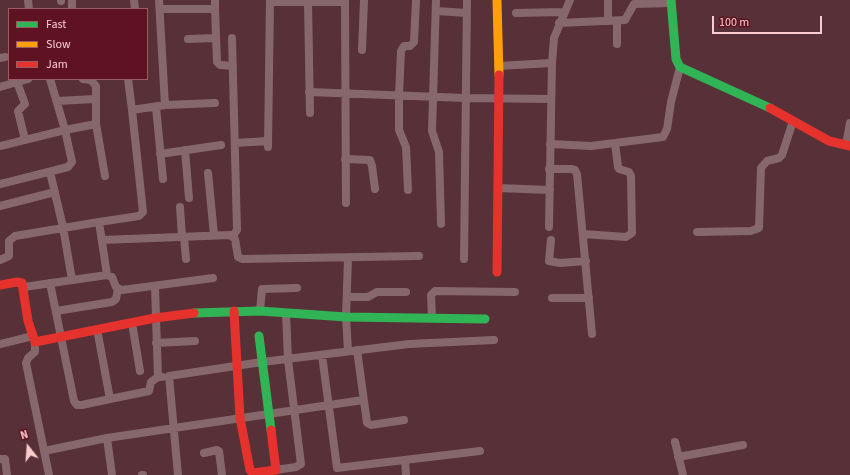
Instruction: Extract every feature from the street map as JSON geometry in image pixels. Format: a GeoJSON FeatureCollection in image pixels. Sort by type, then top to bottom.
{"type":"FeatureCollection","features":[{"type":"Feature","properties":{"kind":"street"},"geometry":{"type":"LineString","coordinates":[[160,0],[165,105]]}},
{"type":"Feature","properties":{"kind":"street"},"geometry":{"type":"LineString","coordinates":[[215,0],[217,62],[220,65],[233,66]]}},
{"type":"Feature","properties":{"kind":"street"},"geometry":{"type":"LineString","coordinates":[[362,50],[364,0]]}},
{"type":"Feature","properties":{"kind":"street"},"geometry":{"type":"LineString","coordinates":[[408,190],[406,147],[399,130],[399,96],[401,51],[404,46],[410,46],[414,42],[416,0]]}},
{"type":"Feature","properties":{"kind":"street"},"geometry":{"type":"LineString","coordinates":[[436,0],[432,131],[439,152],[441,224]]}},
{"type":"Feature","properties":{"kind":"street"},"geometry":{"type":"LineString","coordinates":[[464,260],[467,0]]}},
{"type":"Feature","properties":{"kind":"street"},"geometry":{"type":"LineString","coordinates":[[497,0],[499,98],[497,272]]}},
{"type":"Feature","properties":{"kind":"street"},"geometry":{"type":"LineString","coordinates":[[549,227],[551,99],[554,38],[563,12],[570,0]]}},
{"type":"Feature","properties":{"kind":"street"},"geometry":{"type":"LineString","coordinates":[[608,0],[608,21]]}},
{"type":"Feature","properties":{"kind":"street"},"geometry":{"type":"LineString","coordinates":[[235,143],[268,144],[270,1],[345,1],[346,203]]}},
{"type":"Feature","properties":{"kind":"street"},"geometry":{"type":"LineString","coordinates":[[559,23],[624,20],[634,4],[671,1],[676,59],[680,67],[762,103],[829,141],[848,145],[850,123]]}},
{"type":"Feature","properties":{"kind":"street"},"geometry":{"type":"LineString","coordinates":[[308,2],[310,113]]}},
{"type":"Feature","properties":{"kind":"street"},"geometry":{"type":"LineString","coordinates":[[161,9],[215,9]]}},
{"type":"Feature","properties":{"kind":"street"},"geometry":{"type":"LineString","coordinates":[[436,11],[466,13]]}},
{"type":"Feature","properties":{"kind":"street"},"geometry":{"type":"LineString","coordinates":[[516,13],[563,12]]}},
{"type":"Feature","properties":{"kind":"street"},"geometry":{"type":"LineString","coordinates":[[617,21],[617,44]]}},
{"type":"Feature","properties":{"kind":"street"},"geometry":{"type":"LineString","coordinates":[[188,39],[216,38]]}},
{"type":"Feature","properties":{"kind":"street"},"geometry":{"type":"LineString","coordinates":[[232,38],[237,230],[233,236],[238,257],[242,259],[419,256]]}},
{"type":"Feature","properties":{"kind":"street"},"geometry":{"type":"LineString","coordinates":[[498,66],[552,63]]}},
{"type":"Feature","properties":{"kind":"street"},"geometry":{"type":"LineString","coordinates":[[550,144],[591,146],[663,137],[667,129],[671,102],[680,67]]}},
{"type":"Feature","properties":{"kind":"street"},"geometry":{"type":"LineString","coordinates":[[0,87],[24,80]]}},
{"type":"Feature","properties":{"kind":"street"},"geometry":{"type":"LineString","coordinates":[[0,184],[50,172],[71,165],[72,157],[66,130],[50,80]]}},
{"type":"Feature","properties":{"kind":"street"},"geometry":{"type":"LineString","coordinates":[[87,80],[94,82],[96,124],[105,176]]}},
{"type":"Feature","properties":{"kind":"street"},"geometry":{"type":"LineString","coordinates":[[0,260],[9,256],[9,241],[11,238],[63,226],[139,216],[143,212],[128,80]]}},
{"type":"Feature","properties":{"kind":"street"},"geometry":{"type":"LineString","coordinates":[[17,82],[25,104],[18,112],[25,140]]}},
{"type":"Feature","properties":{"kind":"street"},"geometry":{"type":"LineString","coordinates":[[309,92],[465,98],[551,99]]}},
{"type":"Feature","properties":{"kind":"street"},"geometry":{"type":"LineString","coordinates":[[57,101],[95,99]]}},
{"type":"Feature","properties":{"kind":"street"},"geometry":{"type":"LineString","coordinates":[[132,110],[165,105],[215,103]]}},
{"type":"Feature","properties":{"kind":"street"},"geometry":{"type":"LineString","coordinates":[[156,107],[163,179]]}},
{"type":"Feature","properties":{"kind":"street"},"geometry":{"type":"LineString","coordinates":[[697,232],[751,231],[759,228],[761,168],[767,161],[779,158],[782,155],[793,121]]}},
{"type":"Feature","properties":{"kind":"street"},"geometry":{"type":"LineString","coordinates":[[0,146],[96,124]]}},
{"type":"Feature","properties":{"kind":"street"},"geometry":{"type":"LineString","coordinates":[[583,234],[626,237],[632,233],[631,176],[629,172],[619,169],[618,167],[615,143]]}},
{"type":"Feature","properties":{"kind":"street"},"geometry":{"type":"LineString","coordinates":[[160,154],[221,145]]}},
{"type":"Feature","properties":{"kind":"street"},"geometry":{"type":"LineString","coordinates":[[185,150],[189,198]]}},
{"type":"Feature","properties":{"kind":"street"},"geometry":{"type":"LineString","coordinates":[[345,159],[370,160],[375,189]]}},
{"type":"Feature","properties":{"kind":"street"},"geometry":{"type":"LineString","coordinates":[[550,169],[571,169],[575,170],[577,174],[592,334]]}},
{"type":"Feature","properties":{"kind":"street"},"geometry":{"type":"LineString","coordinates":[[50,172],[63,226],[72,280]]}},
{"type":"Feature","properties":{"kind":"street"},"geometry":{"type":"LineString","coordinates":[[208,173],[214,235]]}},
{"type":"Feature","properties":{"kind":"street"},"geometry":{"type":"LineString","coordinates":[[498,188],[550,190]]}},
{"type":"Feature","properties":{"kind":"street"},"geometry":{"type":"LineString","coordinates":[[0,206],[55,192]]}},
{"type":"Feature","properties":{"kind":"street"},"geometry":{"type":"LineString","coordinates":[[180,207],[186,259]]}},
{"type":"Feature","properties":{"kind":"street"},"geometry":{"type":"LineString","coordinates":[[99,222],[107,275]]}},
{"type":"Feature","properties":{"kind":"street"},"geometry":{"type":"LineString","coordinates":[[102,240],[214,235],[233,236]]}},
{"type":"Feature","properties":{"kind":"street"},"geometry":{"type":"LineString","coordinates":[[551,240],[549,261],[560,263],[586,261]]}},
{"type":"Feature","properties":{"kind":"street"},"geometry":{"type":"LineString","coordinates":[[348,258],[346,317],[348,352]]}},
{"type":"Feature","properties":{"kind":"street"},"geometry":{"type":"LineString","coordinates":[[24,287],[107,275],[112,277],[118,289],[116,299],[112,302],[56,311]]}},
{"type":"Feature","properties":{"kind":"street"},"geometry":{"type":"LineString","coordinates":[[118,289],[155,287],[213,278]]}},
{"type":"Feature","properties":{"kind":"street"},"geometry":{"type":"LineString","coordinates":[[0,285],[17,282],[22,283],[24,287],[35,352],[26,362],[49,475]]}},
{"type":"Feature","properties":{"kind":"street"},"geometry":{"type":"LineString","coordinates":[[50,283],[74,401],[77,405],[149,391],[152,388],[151,382],[158,377],[357,350],[433,342],[494,340]]}},
{"type":"Feature","properties":{"kind":"street"},"geometry":{"type":"LineString","coordinates":[[155,287],[158,377]]}},
{"type":"Feature","properties":{"kind":"street"},"geometry":{"type":"LineString","coordinates":[[260,311],[262,289],[297,288]]}},
{"type":"Feature","properties":{"kind":"street"},"geometry":{"type":"LineString","coordinates":[[432,318],[431,295],[435,291],[515,292]]}},
{"type":"Feature","properties":{"kind":"street"},"geometry":{"type":"LineString","coordinates":[[347,297],[368,297],[377,292],[406,292]]}},
{"type":"Feature","properties":{"kind":"street"},"geometry":{"type":"LineString","coordinates":[[552,298],[589,298]]}},
{"type":"Feature","properties":{"kind":"street"},"geometry":{"type":"LineString","coordinates":[[234,311],[240,418],[251,472],[296,467],[301,464],[288,360],[286,313]]}},
{"type":"Feature","properties":{"kind":"street"},"geometry":{"type":"LineString","coordinates":[[0,344],[61,336],[155,318],[198,312],[260,311],[346,317],[485,319]]}},
{"type":"Feature","properties":{"kind":"street"},"geometry":{"type":"LineString","coordinates":[[132,323],[140,371]]}},
{"type":"Feature","properties":{"kind":"street"},"geometry":{"type":"LineString","coordinates":[[97,329],[110,399]]}},
{"type":"Feature","properties":{"kind":"street"},"geometry":{"type":"LineString","coordinates":[[259,336],[276,470]]}},
{"type":"Feature","properties":{"kind":"street"},"geometry":{"type":"LineString","coordinates":[[156,343],[195,341]]}},
{"type":"Feature","properties":{"kind":"street"},"geometry":{"type":"LineString","coordinates":[[357,350],[365,420],[369,425],[404,420]]}},
{"type":"Feature","properties":{"kind":"street"},"geometry":{"type":"LineString","coordinates":[[322,355],[337,471],[405,460],[480,451]]}},
{"type":"Feature","properties":{"kind":"street"},"geometry":{"type":"LineString","coordinates":[[169,376],[178,475]]}},
{"type":"Feature","properties":{"kind":"street"},"geometry":{"type":"LineString","coordinates":[[44,451],[107,438],[294,409],[363,400]]}},
{"type":"Feature","properties":{"kind":"street"},"geometry":{"type":"LineString","coordinates":[[107,438],[112,475]]}},
{"type":"Feature","properties":{"kind":"street"},"geometry":{"type":"LineString","coordinates":[[674,442],[683,475]]}},
{"type":"Feature","properties":{"kind":"street"},"geometry":{"type":"LineString","coordinates":[[678,457],[743,445]]}},
{"type":"Feature","properties":{"kind":"street"},"geometry":{"type":"LineString","coordinates":[[204,453],[217,450],[219,452],[222,475]]}},
{"type":"Feature","properties":{"kind":"street"},"geometry":{"type":"LineString","coordinates":[[0,459],[5,459],[7,475]]}},
{"type":"Feature","properties":{"kind":"street"},"geometry":{"type":"LineString","coordinates":[[405,460],[406,475]]}},
{"type":"Feature","properties":{"kind":"traffic: fast"},"geometry":{"type":"LineString","coordinates":[[671,0],[676,59],[680,67],[770,108]]}},
{"type":"Feature","properties":{"kind":"traffic: fast"},"geometry":{"type":"LineString","coordinates":[[194,313],[260,311],[346,317],[485,319]]}},
{"type":"Feature","properties":{"kind":"traffic: fast"},"geometry":{"type":"LineString","coordinates":[[259,336],[271,430]]}},
{"type":"Feature","properties":{"kind":"traffic: slow"},"geometry":{"type":"LineString","coordinates":[[497,0],[499,75]]}},
{"type":"Feature","properties":{"kind":"traffic: jam"},"geometry":{"type":"LineString","coordinates":[[497,272],[499,75]]}},
{"type":"Feature","properties":{"kind":"traffic: jam"},"geometry":{"type":"LineString","coordinates":[[770,108],[829,141],[850,146]]}},
{"type":"Feature","properties":{"kind":"traffic: jam"},"geometry":{"type":"LineString","coordinates":[[0,285],[17,282],[22,283],[28,321],[35,342],[155,318],[194,313]]}},
{"type":"Feature","properties":{"kind":"traffic: jam"},"geometry":{"type":"LineString","coordinates":[[234,311],[240,418],[250,470],[253,473],[276,470],[271,430]]}}]}
